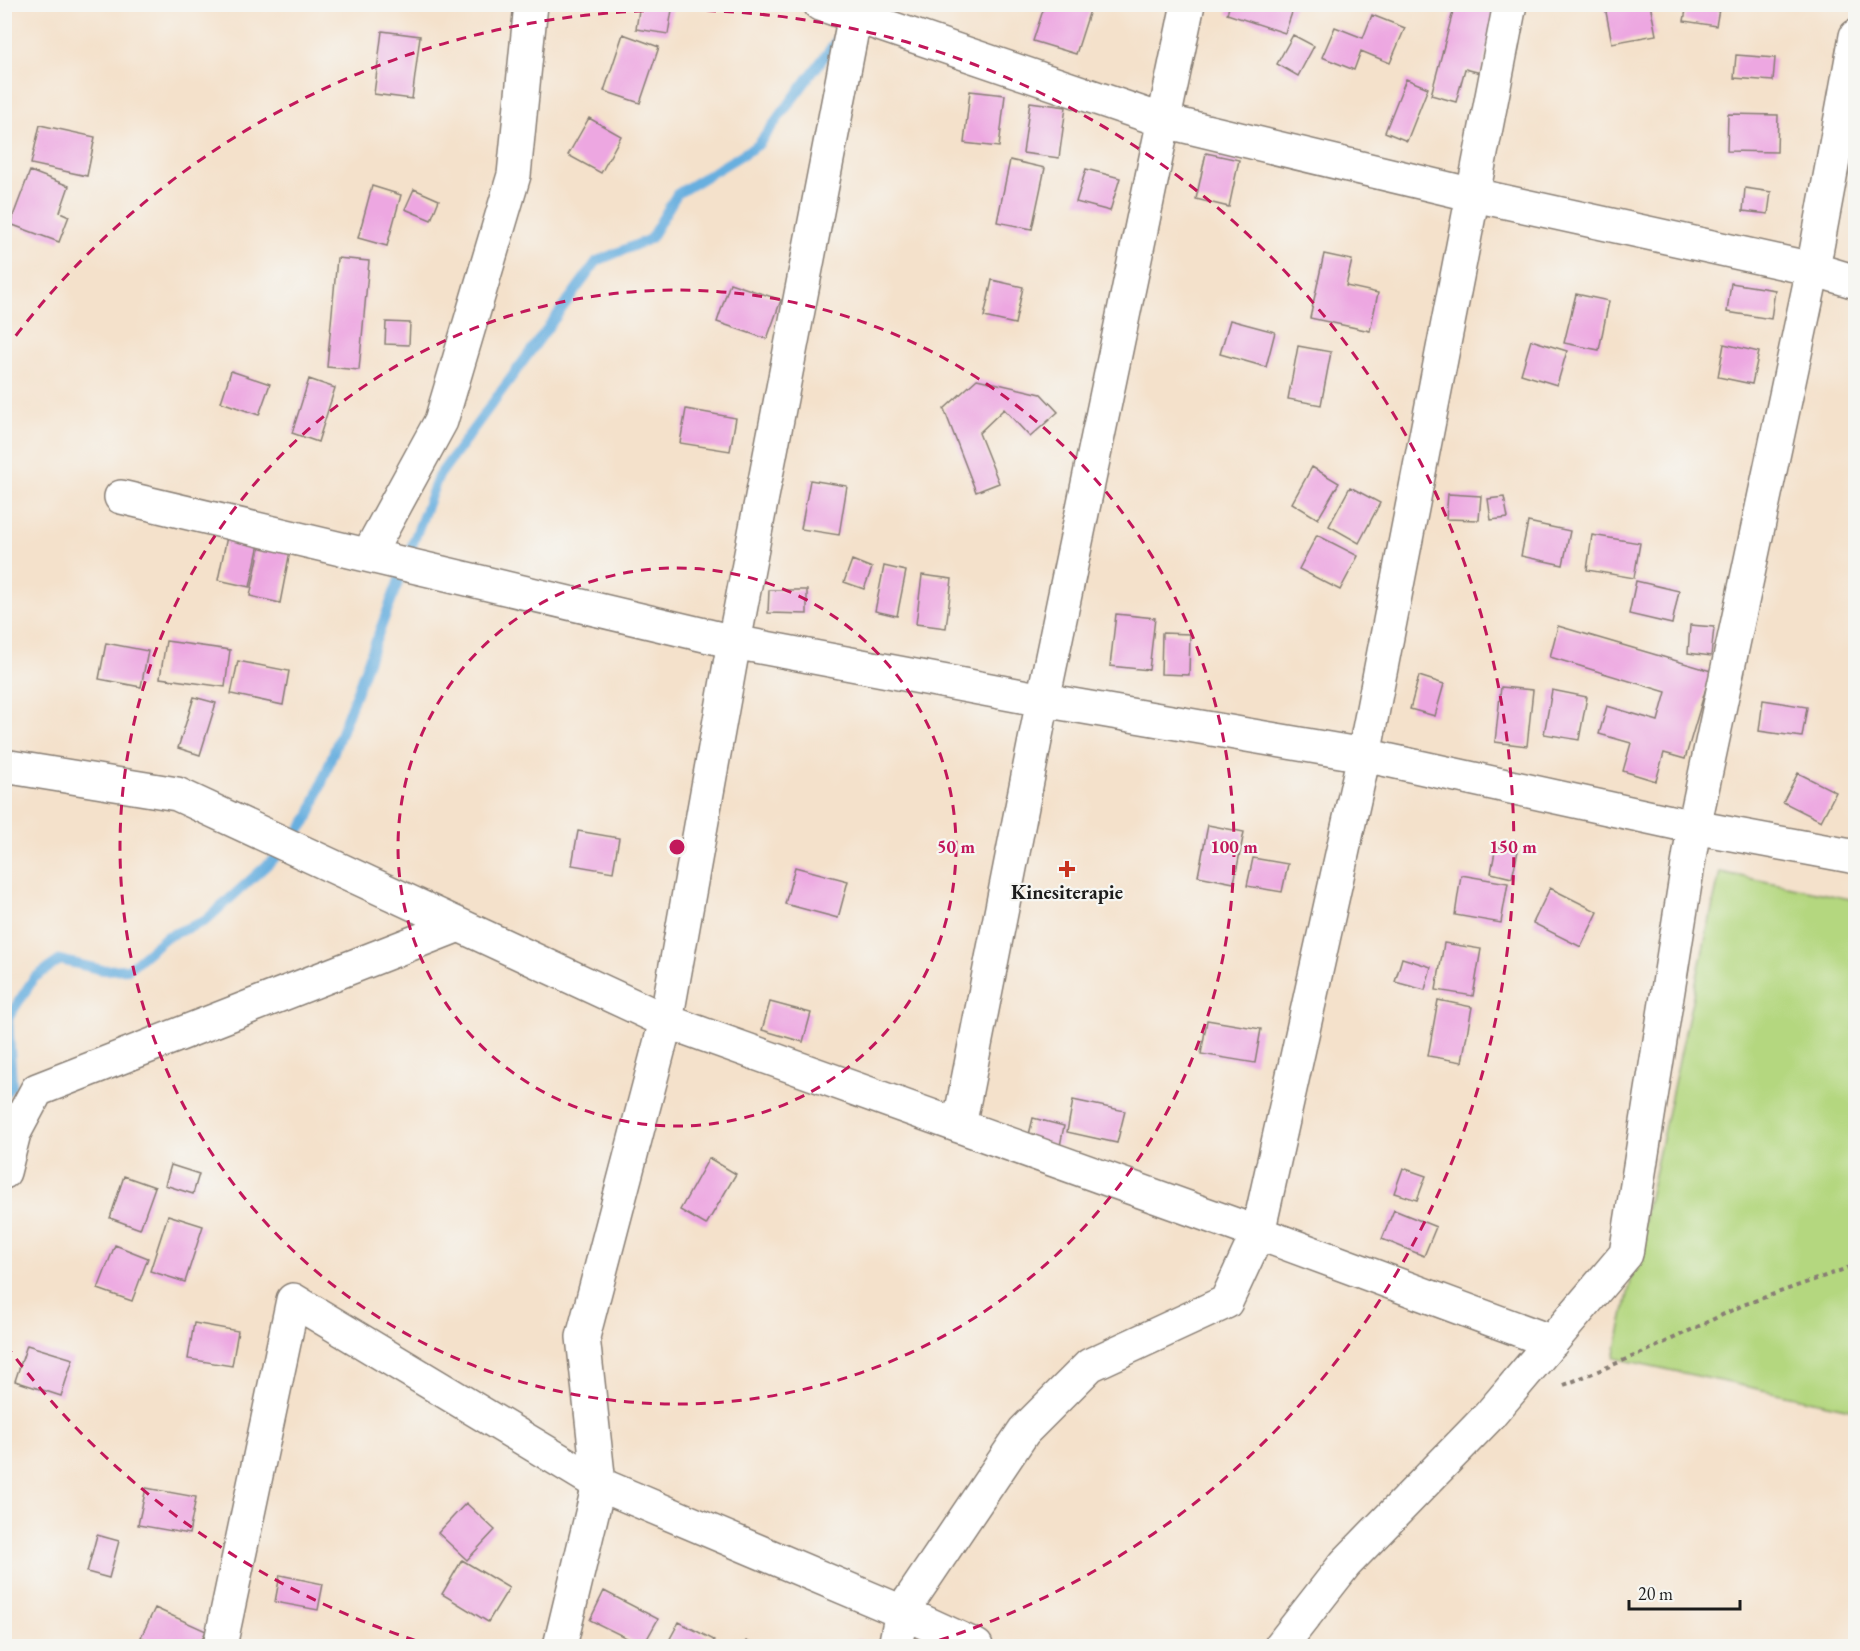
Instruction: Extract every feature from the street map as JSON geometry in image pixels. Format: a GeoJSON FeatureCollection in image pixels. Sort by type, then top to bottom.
{"type":"FeatureCollection","features":[{"type":"Feature","properties":{"kind":"street"},"geometry":{"type":"LineString","coordinates":[[392,561],[441,421],[514,175],[531,4]]}},
{"type":"Feature","properties":{"kind":"street"},"geometry":{"type":"LineString","coordinates":[[820,4],[856,10],[1164,121],[1474,195],[1813,268],[1856,282]]}},
{"type":"Feature","properties":{"kind":"street"},"geometry":{"type":"LineString","coordinates":[[959,1126],[1043,700],[1188,4]]}},
{"type":"Feature","properties":{"kind":"street"},"geometry":{"type":"LineString","coordinates":[[895,1647],[902,1612],[1024,1431],[1090,1365],[1226,1302],[1258,1233],[1364,755],[1510,4]]}},
{"type":"Feature","properties":{"kind":"street"},"geometry":{"type":"LineString","coordinates":[[560,1647],[598,1484],[584,1337],[666,1021],[734,642],[856,10]]}},
{"type":"Feature","properties":{"kind":"street"},"geometry":{"type":"LineString","coordinates":[[1281,1647],[1345,1564],[1489,1416],[1626,1254],[1694,827],[1813,268],[1856,36]]}},
{"type":"Feature","properties":{"kind":"street"},"geometry":{"type":"LineString","coordinates":[[121,497],[734,642],[1043,700],[1364,755],[1694,827],[1856,857]]}},
{"type":"Feature","properties":{"kind":"street"},"geometry":{"type":"LineString","coordinates":[[4,766],[177,794],[666,1021],[1258,1233],[1552,1342]]}},
{"type":"Feature","properties":{"kind":"street"},"geometry":{"type":"LineString","coordinates":[[4,1172],[14,1133],[37,1090],[459,925]]}},
{"type":"Feature","properties":{"kind":"street"},"geometry":{"type":"LineString","coordinates":[[220,1647],[293,1300],[598,1484],[902,1612],[976,1647]]}},
{"type":"Feature","properties":{"kind":"path"},"geometry":{"type":"LineString","coordinates":[[1554,1389],[1651,1349],[1743,1305],[1856,1265]]}},
{"type":"Feature","properties":{"kind":"green space"},"geometry":{"type":"Polygon","coordinates":[[[1720,872],[1855,900],[1855,1410],[1614,1358],[1720,872]]]}},
{"type":"Feature","properties":{"kind":"building"},"geometry":{"type":"Polygon","coordinates":[[[640,4],[673,4],[668,34],[636,29],[640,4]]]}},
{"type":"Feature","properties":{"kind":"building"},"geometry":{"type":"Polygon","coordinates":[[[1045,4],[1092,4],[1076,54],[1033,41],[1045,4]]]}},
{"type":"Feature","properties":{"kind":"building"},"geometry":{"type":"Polygon","coordinates":[[[1230,4],[1295,4],[1285,33],[1227,14],[1230,4]]]}},
{"type":"Feature","properties":{"kind":"building"},"geometry":{"type":"Polygon","coordinates":[[[1455,4],[1499,4],[1481,73],[1465,69],[1456,102],[1431,95],[1455,4]]]}},
{"type":"Feature","properties":{"kind":"building"},"geometry":{"type":"Polygon","coordinates":[[[1618,4],[1650,4],[1656,35],[1612,43],[1605,7],[1618,4]]]}},
{"type":"Feature","properties":{"kind":"building"},"geometry":{"type":"Polygon","coordinates":[[[1687,4],[1720,4],[1716,26],[1684,21],[1687,4]]]}},
{"type":"Feature","properties":{"kind":"building"},"geometry":{"type":"Polygon","coordinates":[[[1372,15],[1405,28],[1390,63],[1361,51],[1354,70],[1322,57],[1335,27],[1363,38],[1372,15]]]}},
{"type":"Feature","properties":{"kind":"building"},"geometry":{"type":"Polygon","coordinates":[[[382,31],[420,36],[412,99],[374,94],[382,31]]]}},
{"type":"Feature","properties":{"kind":"building"},"geometry":{"type":"Polygon","coordinates":[[[623,34],[659,47],[640,103],[604,91],[623,34]]]}},
{"type":"Feature","properties":{"kind":"building"},"geometry":{"type":"Polygon","coordinates":[[[1293,35],[1314,46],[1298,76],[1277,64],[1293,35]]]}},
{"type":"Feature","properties":{"kind":"building"},"geometry":{"type":"Polygon","coordinates":[[[1736,55],[1775,58],[1773,81],[1734,78],[1736,55]]]}},
{"type":"Feature","properties":{"kind":"building"},"geometry":{"type":"Polygon","coordinates":[[[1406,79],[1428,88],[1407,141],[1385,132],[1406,79]]]}},
{"type":"Feature","properties":{"kind":"building"},"geometry":{"type":"Polygon","coordinates":[[[970,91],[1005,95],[999,147],[964,143],[970,91]]]}},
{"type":"Feature","properties":{"kind":"building"},"geometry":{"type":"Polygon","coordinates":[[[1030,102],[1066,107],[1059,158],[1023,153],[1030,102]]]}},
{"type":"Feature","properties":{"kind":"building"},"geometry":{"type":"Polygon","coordinates":[[[1728,114],[1778,115],[1777,152],[1727,151],[1728,114]]]}},
{"type":"Feature","properties":{"kind":"building"},"geometry":{"type":"Polygon","coordinates":[[[589,118],[621,136],[601,173],[568,155],[589,118]]]}},
{"type":"Feature","properties":{"kind":"building"},"geometry":{"type":"Polygon","coordinates":[[[40,125],[95,137],[87,176],[31,164],[40,125]]]}},
{"type":"Feature","properties":{"kind":"building"},"geometry":{"type":"Polygon","coordinates":[[[1206,153],[1239,160],[1229,207],[1196,199],[1206,153]]]}},
{"type":"Feature","properties":{"kind":"building"},"geometry":{"type":"Polygon","coordinates":[[[1010,160],[1045,168],[1032,229],[997,222],[1010,160]]]}},
{"type":"Feature","properties":{"kind":"building"},"geometry":{"type":"Polygon","coordinates":[[[1086,169],[1120,178],[1110,211],[1076,202],[1086,169]]]}},
{"type":"Feature","properties":{"kind":"building"},"geometry":{"type":"Polygon","coordinates":[[[30,171],[69,186],[60,212],[69,216],[59,242],[10,224],[30,171]]]}},
{"type":"Feature","properties":{"kind":"building"},"geometry":{"type":"Polygon","coordinates":[[[372,186],[401,195],[387,246],[358,238],[372,186]]]}},
{"type":"Feature","properties":{"kind":"building"},"geometry":{"type":"Polygon","coordinates":[[[1745,188],[1771,192],[1768,214],[1743,211],[1745,188]]]}},
{"type":"Feature","properties":{"kind":"building"},"geometry":{"type":"Polygon","coordinates":[[[414,189],[439,200],[431,220],[405,209],[414,189]]]}},
{"type":"Feature","properties":{"kind":"building"},"geometry":{"type":"Polygon","coordinates":[[[1324,254],[1352,260],[1346,286],[1378,293],[1370,331],[1310,318],[1324,254]]]}},
{"type":"Feature","properties":{"kind":"building"},"geometry":{"type":"Polygon","coordinates":[[[337,258],[369,261],[359,370],[327,367],[337,258]]]}},
{"type":"Feature","properties":{"kind":"building"},"geometry":{"type":"Polygon","coordinates":[[[992,280],[1023,287],[1015,324],[984,317],[992,280]]]}},
{"type":"Feature","properties":{"kind":"building"},"geometry":{"type":"Polygon","coordinates":[[[730,283],[781,300],[767,339],[717,322],[730,283]]]}},
{"type":"Feature","properties":{"kind":"building"},"geometry":{"type":"Polygon","coordinates":[[[1731,283],[1775,290],[1771,319],[1727,312],[1731,283]]]}},
{"type":"Feature","properties":{"kind":"building"},"geometry":{"type":"Polygon","coordinates":[[[1576,294],[1609,301],[1599,350],[1564,343],[1576,294]]]}},
{"type":"Feature","properties":{"kind":"building"},"geometry":{"type":"Polygon","coordinates":[[[1230,320],[1275,332],[1266,367],[1220,354],[1230,320]]]}},
{"type":"Feature","properties":{"kind":"building"},"geometry":{"type":"Polygon","coordinates":[[[386,322],[410,323],[409,345],[385,344],[386,322]]]}},
{"type":"Feature","properties":{"kind":"building"},"geometry":{"type":"Polygon","coordinates":[[[1531,340],[1567,351],[1557,385],[1521,374],[1531,340]]]}},
{"type":"Feature","properties":{"kind":"building"},"geometry":{"type":"Polygon","coordinates":[[[1724,344],[1759,352],[1752,384],[1718,377],[1724,344]]]}},
{"type":"Feature","properties":{"kind":"building"},"geometry":{"type":"Polygon","coordinates":[[[1298,346],[1331,352],[1321,405],[1288,399],[1298,346]]]}},
{"type":"Feature","properties":{"kind":"building"},"geometry":{"type":"Polygon","coordinates":[[[231,371],[270,384],[259,415],[221,402],[231,371]]]}},
{"type":"Feature","properties":{"kind":"building"},"geometry":{"type":"Polygon","coordinates":[[[309,379],[335,388],[318,442],[292,433],[309,379]]]}},
{"type":"Feature","properties":{"kind":"building"},"geometry":{"type":"Polygon","coordinates":[[[977,379],[1041,394],[1058,412],[1030,437],[1004,409],[979,433],[999,483],[976,492],[944,409],[977,379]]]}},
{"type":"Feature","properties":{"kind":"building"},"geometry":{"type":"Polygon","coordinates":[[[686,409],[736,418],[730,451],[680,443],[686,409]]]}},
{"type":"Feature","properties":{"kind":"building"},"geometry":{"type":"Polygon","coordinates":[[[1312,467],[1339,483],[1318,519],[1292,503],[1312,467]]]}},
{"type":"Feature","properties":{"kind":"building"},"geometry":{"type":"Polygon","coordinates":[[[810,480],[847,486],[839,535],[801,529],[810,480]]]}},
{"type":"Feature","properties":{"kind":"building"},"geometry":{"type":"Polygon","coordinates":[[[1350,487],[1380,503],[1359,543],[1329,526],[1350,487]]]}},
{"type":"Feature","properties":{"kind":"building"},"geometry":{"type":"Polygon","coordinates":[[[1448,494],[1481,496],[1479,520],[1446,519],[1448,494]]]}},
{"type":"Feature","properties":{"kind":"building"},"geometry":{"type":"Polygon","coordinates":[[[1504,497],[1508,518],[1491,520],[1488,499],[1504,497]]]}},
{"type":"Feature","properties":{"kind":"building"},"geometry":{"type":"Polygon","coordinates":[[[1528,522],[1570,531],[1563,565],[1521,556],[1528,522]]]}},
{"type":"Feature","properties":{"kind":"building"},"geometry":{"type":"Polygon","coordinates":[[[229,527],[261,534],[250,587],[218,580],[229,527]]]}},
{"type":"Feature","properties":{"kind":"building"},"geometry":{"type":"Polygon","coordinates":[[[263,534],[292,541],[280,603],[250,596],[263,534]]]}},
{"type":"Feature","properties":{"kind":"building"},"geometry":{"type":"Polygon","coordinates":[[[1317,535],[1358,556],[1340,590],[1299,569],[1317,535]]]}},
{"type":"Feature","properties":{"kind":"building"},"geometry":{"type":"Polygon","coordinates":[[[1592,535],[1640,543],[1634,578],[1587,570],[1592,535]]]}},
{"type":"Feature","properties":{"kind":"building"},"geometry":{"type":"Polygon","coordinates":[[[852,560],[872,568],[864,589],[844,582],[852,560]]]}},
{"type":"Feature","properties":{"kind":"building"},"geometry":{"type":"Polygon","coordinates":[[[884,566],[906,571],[897,616],[875,611],[884,566]]]}},
{"type":"Feature","properties":{"kind":"building"},"geometry":{"type":"Polygon","coordinates":[[[922,575],[952,579],[946,628],[916,624],[922,575]]]}},
{"type":"Feature","properties":{"kind":"building"},"geometry":{"type":"Polygon","coordinates":[[[1636,581],[1679,591],[1672,624],[1629,614],[1636,581]]]}},
{"type":"Feature","properties":{"kind":"building"},"geometry":{"type":"Polygon","coordinates":[[[769,590],[807,590],[807,614],[768,613],[769,590]]]}},
{"type":"Feature","properties":{"kind":"building"},"geometry":{"type":"Polygon","coordinates":[[[1116,614],[1155,618],[1149,670],[1110,666],[1116,614]]]}},
{"type":"Feature","properties":{"kind":"building"},"geometry":{"type":"Polygon","coordinates":[[[1690,625],[1714,627],[1711,656],[1688,653],[1690,625]]]}},
{"type":"Feature","properties":{"kind":"building"},"geometry":{"type":"Polygon","coordinates":[[[1558,626],[1711,671],[1685,759],[1664,753],[1656,781],[1623,771],[1631,743],[1599,734],[1607,706],[1658,721],[1666,692],[1550,657],[1558,626]]]}},
{"type":"Feature","properties":{"kind":"building"},"geometry":{"type":"Polygon","coordinates":[[[1162,633],[1190,634],[1189,675],[1161,674],[1162,633]]]}},
{"type":"Feature","properties":{"kind":"building"},"geometry":{"type":"Polygon","coordinates":[[[166,641],[230,650],[225,687],[160,678],[166,641]]]}},
{"type":"Feature","properties":{"kind":"building"},"geometry":{"type":"Polygon","coordinates":[[[106,643],[148,651],[141,687],[99,679],[106,643]]]}},
{"type":"Feature","properties":{"kind":"building"},"geometry":{"type":"Polygon","coordinates":[[[238,661],[289,671],[283,705],[231,694],[238,661]]]}},
{"type":"Feature","properties":{"kind":"building"},"geometry":{"type":"Polygon","coordinates":[[[1419,676],[1444,684],[1435,716],[1410,709],[1419,676]]]}},
{"type":"Feature","properties":{"kind":"building"},"geometry":{"type":"Polygon","coordinates":[[[1501,687],[1533,690],[1527,746],[1495,742],[1501,687]]]}},
{"type":"Feature","properties":{"kind":"building"},"geometry":{"type":"Polygon","coordinates":[[[1552,690],[1587,697],[1579,740],[1544,734],[1552,690]]]}},
{"type":"Feature","properties":{"kind":"building"},"geometry":{"type":"Polygon","coordinates":[[[194,697],[216,703],[200,755],[178,748],[194,697]]]}},
{"type":"Feature","properties":{"kind":"building"},"geometry":{"type":"Polygon","coordinates":[[[1763,700],[1807,707],[1802,737],[1759,731],[1763,700]]]}},
{"type":"Feature","properties":{"kind":"building"},"geometry":{"type":"Polygon","coordinates":[[[1798,773],[1836,792],[1821,821],[1783,802],[1798,773]]]}},
{"type":"Feature","properties":{"kind":"building"},"geometry":{"type":"Polygon","coordinates":[[[1208,825],[1244,832],[1234,883],[1198,876],[1208,825]]]}},
{"type":"Feature","properties":{"kind":"building"},"geometry":{"type":"Polygon","coordinates":[[[578,831],[619,838],[613,872],[572,865],[578,831]]]}},
{"type":"Feature","properties":{"kind":"building"},"geometry":{"type":"Polygon","coordinates":[[[1496,846],[1518,851],[1512,878],[1491,873],[1496,846]]]}},
{"type":"Feature","properties":{"kind":"building"},"geometry":{"type":"Polygon","coordinates":[[[1253,858],[1288,864],[1282,892],[1247,886],[1253,858]]]}},
{"type":"Feature","properties":{"kind":"building"},"geometry":{"type":"Polygon","coordinates":[[[795,867],[848,881],[838,918],[785,904],[795,867]]]}},
{"type":"Feature","properties":{"kind":"building"},"geometry":{"type":"Polygon","coordinates":[[[1461,875],[1508,883],[1501,923],[1455,915],[1461,875]]]}},
{"type":"Feature","properties":{"kind":"building"},"geometry":{"type":"Polygon","coordinates":[[[1550,888],[1598,912],[1581,947],[1533,923],[1550,888]]]}},
{"type":"Feature","properties":{"kind":"building"},"geometry":{"type":"Polygon","coordinates":[[[1444,943],[1481,949],[1473,996],[1436,990],[1444,943]]]}},
{"type":"Feature","properties":{"kind":"building"},"geometry":{"type":"Polygon","coordinates":[[[1402,958],[1431,967],[1425,990],[1395,982],[1402,958]]]}},
{"type":"Feature","properties":{"kind":"building"},"geometry":{"type":"Polygon","coordinates":[[[1438,1000],[1472,1007],[1462,1062],[1428,1056],[1438,1000]]]}},
{"type":"Feature","properties":{"kind":"building"},"geometry":{"type":"Polygon","coordinates":[[[770,1002],[811,1013],[803,1042],[762,1030],[770,1002]]]}},
{"type":"Feature","properties":{"kind":"building"},"geometry":{"type":"Polygon","coordinates":[[[1207,1020],[1261,1029],[1255,1063],[1201,1054],[1207,1020]]]}},
{"type":"Feature","properties":{"kind":"building"},"geometry":{"type":"Polygon","coordinates":[[[1073,1100],[1125,1111],[1117,1143],[1067,1132],[1073,1100]]]}},
{"type":"Feature","properties":{"kind":"building"},"geometry":{"type":"Polygon","coordinates":[[[1033,1118],[1064,1126],[1060,1146],[1028,1139],[1033,1118]]]}},
{"type":"Feature","properties":{"kind":"building"},"geometry":{"type":"Polygon","coordinates":[[[709,1158],[736,1174],[706,1225],[680,1210],[709,1158]]]}},
{"type":"Feature","properties":{"kind":"building"},"geometry":{"type":"Polygon","coordinates":[[[171,1165],[199,1174],[193,1194],[165,1185],[171,1165]]]}},
{"type":"Feature","properties":{"kind":"building"},"geometry":{"type":"Polygon","coordinates":[[[1403,1168],[1426,1176],[1417,1200],[1394,1193],[1403,1168]]]}},
{"type":"Feature","properties":{"kind":"building"},"geometry":{"type":"Polygon","coordinates":[[[124,1176],[155,1187],[140,1229],[110,1218],[124,1176]]]}},
{"type":"Feature","properties":{"kind":"building"},"geometry":{"type":"Polygon","coordinates":[[[1394,1210],[1436,1227],[1424,1256],[1382,1239],[1394,1210]]]}},
{"type":"Feature","properties":{"kind":"building"},"geometry":{"type":"Polygon","coordinates":[[[168,1215],[203,1226],[185,1282],[150,1271],[168,1215]]]}},
{"type":"Feature","properties":{"kind":"building"},"geometry":{"type":"Polygon","coordinates":[[[115,1245],[148,1258],[132,1301],[98,1289],[115,1245]]]}},
{"type":"Feature","properties":{"kind":"building"},"geometry":{"type":"Polygon","coordinates":[[[194,1323],[238,1331],[232,1366],[188,1359],[194,1323]]]}},
{"type":"Feature","properties":{"kind":"building"},"geometry":{"type":"Polygon","coordinates":[[[27,1345],[73,1359],[61,1396],[15,1381],[27,1345]]]}},
{"type":"Feature","properties":{"kind":"building"},"geometry":{"type":"Polygon","coordinates":[[[146,1488],[196,1497],[189,1534],[138,1525],[146,1488]]]}},
{"type":"Feature","properties":{"kind":"building"},"geometry":{"type":"Polygon","coordinates":[[[466,1503],[495,1530],[467,1560],[438,1533],[466,1503]]]}},
{"type":"Feature","properties":{"kind":"building"},"geometry":{"type":"Polygon","coordinates":[[[97,1535],[119,1541],[109,1578],[87,1572],[97,1535]]]}},
{"type":"Feature","properties":{"kind":"building"},"geometry":{"type":"Polygon","coordinates":[[[462,1560],[509,1588],[488,1622],[442,1594],[462,1560]]]}},
{"type":"Feature","properties":{"kind":"building"},"geometry":{"type":"Polygon","coordinates":[[[280,1575],[323,1584],[318,1610],[275,1602],[280,1575]]]}},
{"type":"Feature","properties":{"kind":"building"},"geometry":{"type":"Polygon","coordinates":[[[604,1591],[658,1619],[643,1646],[590,1620],[604,1591]]]}},
{"type":"Feature","properties":{"kind":"building"},"geometry":{"type":"Polygon","coordinates":[[[155,1608],[206,1631],[198,1646],[162,1646],[141,1637],[155,1608]]]}},
{"type":"Feature","properties":{"kind":"building"},"geometry":{"type":"Polygon","coordinates":[[[679,1622],[714,1640],[711,1646],[666,1646],[679,1622]]]}},
{"type":"Feature","properties":{"kind":"building"},"geometry":{"type":"Polygon","coordinates":[[[856,1639],[880,1646],[854,1646],[856,1639]]]}},
{"type":"Feature","properties":{"kind":"building"},"geometry":{"type":"Polygon","coordinates":[[[746,1641],[758,1646],[743,1646],[746,1641]]]}},
{"type":"Feature","properties":{"kind":"waterway"},"geometry":{"type":"LineString","coordinates":[[4,1095],[12,1085],[8,1018],[34,978],[60,960],[103,970],[128,969],[166,937],[205,921],[288,846],[309,817],[438,477],[597,261],[650,239],[677,194],[758,145],[840,36]]}},
{"type":"Feature","properties":{"kind":"place","name":"Kinesiterapie"},"geometry":{"type":"Point","coordinates":[1067,869]}}]}
